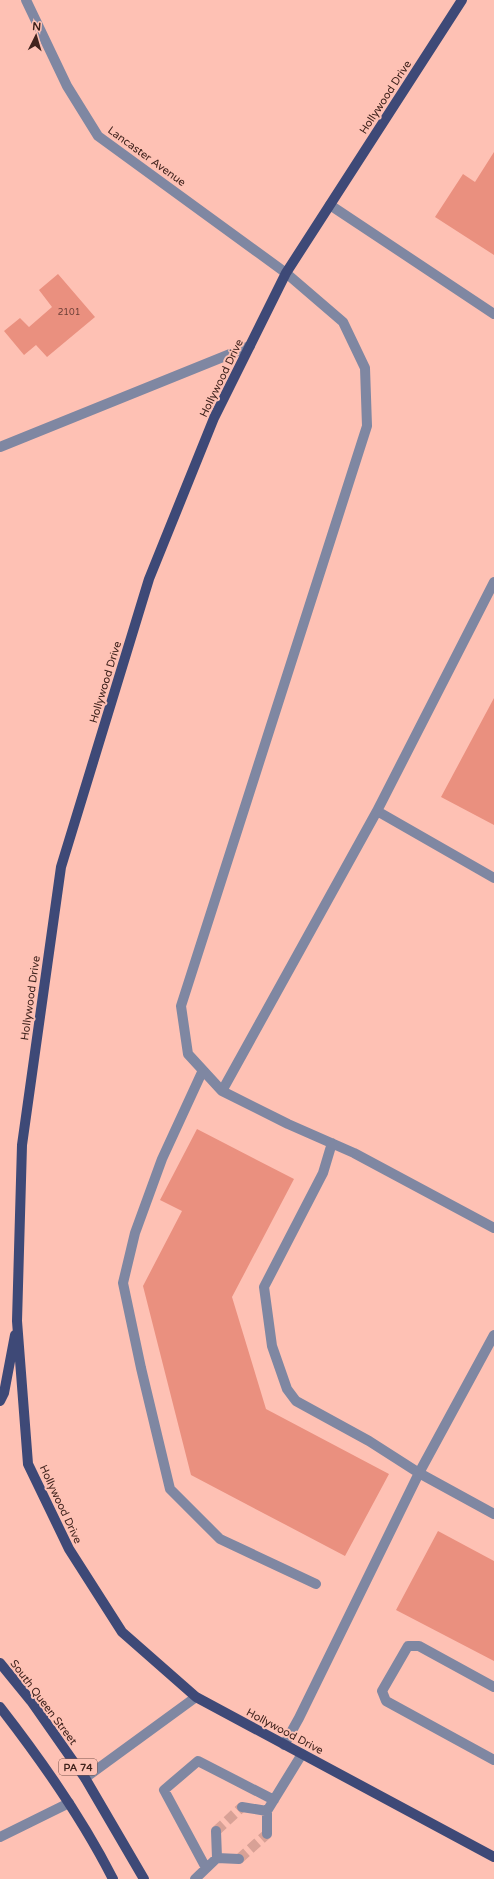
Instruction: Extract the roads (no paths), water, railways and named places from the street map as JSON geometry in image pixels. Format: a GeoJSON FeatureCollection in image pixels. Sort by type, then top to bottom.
{"type":"FeatureCollection","features":[{"type":"Feature","properties":{"kind":"main road","name":"Hollywood Drive"},"geometry":{"type":"LineString","coordinates":[[462,0],[286,273],[214,418],[149,578],[61,867],[22,1145],[18,1321],[28,1464],[65,1542],[122,1632],[196,1697],[494,1857]]}},
{"type":"Feature","properties":{"kind":"main road"},"geometry":{"type":"LineString","coordinates":[[0,1401],[4,1393],[18,1321]]}},
{"type":"Feature","properties":{"kind":"main road","name":"South Queen Street"},"geometry":{"type":"LineString","coordinates":[[0,1663],[31,1701],[85,1778],[144,1879]]}},
{"type":"Feature","properties":{"kind":"main road","name":"PA 74"},"geometry":{"type":"LineString","coordinates":[[0,1707],[27,1741],[91,1836],[113,1879]]}},
{"type":"Feature","properties":{"kind":"street","name":"Lancaster Avenue"},"geometry":{"type":"LineString","coordinates":[[26,0],[67,86],[98,136],[286,273],[343,322],[365,368],[367,426],[181,1006],[188,1054],[222,1091]]}},
{"type":"Feature","properties":{"kind":"street"},"geometry":{"type":"LineString","coordinates":[[330,205],[494,314]]}},
{"type":"Feature","properties":{"kind":"street"},"geometry":{"type":"LineString","coordinates":[[0,447],[250,346]]}},
{"type":"Feature","properties":{"kind":"street"},"geometry":{"type":"LineString","coordinates":[[494,582],[377,812],[222,1091],[332,1144],[354,1153],[494,1228]]}},
{"type":"Feature","properties":{"kind":"street"},"geometry":{"type":"LineString","coordinates":[[377,812],[494,878]]}},
{"type":"Feature","properties":{"kind":"street"},"geometry":{"type":"LineString","coordinates":[[203,1070],[162,1160],[135,1233],[123,1283],[170,1488],[220,1539],[316,1584]]}},
{"type":"Feature","properties":{"kind":"street"},"geometry":{"type":"LineString","coordinates":[[332,1144],[323,1173],[264,1287],[272,1346],[287,1389],[296,1401],[369,1441],[419,1473],[494,1514]]}},
{"type":"Feature","properties":{"kind":"street"},"geometry":{"type":"LineString","coordinates":[[284,1745],[419,1473],[494,1335]]}},
{"type":"Feature","properties":{"kind":"street"},"geometry":{"type":"LineString","coordinates":[[494,1687],[419,1646],[408,1646],[382,1691],[386,1700],[494,1760]]}},
{"type":"Feature","properties":{"kind":"street"},"geometry":{"type":"LineString","coordinates":[[85,1778],[196,1697]]}},
{"type":"Feature","properties":{"kind":"street"},"geometry":{"type":"LineString","coordinates":[[267,1834],[268,1811],[302,1754]]}},
{"type":"Feature","properties":{"kind":"street"},"geometry":{"type":"LineString","coordinates":[[206,1868],[164,1790],[198,1761],[274,1800]]}},
{"type":"Feature","properties":{"kind":"street"},"geometry":{"type":"LineString","coordinates":[[0,1837],[68,1803]]}},
{"type":"Feature","properties":{"kind":"street"},"geometry":{"type":"LineString","coordinates":[[242,1807],[268,1811]]}},
{"type":"Feature","properties":{"kind":"street"},"geometry":{"type":"LineString","coordinates":[[216,1831],[217,1858]]}},
{"type":"Feature","properties":{"kind":"street"},"geometry":{"type":"LineString","coordinates":[[195,1879],[217,1858],[239,1859]]}},
{"type":"Feature","properties":{"kind":"tunnel"},"geometry":{"type":"LineString","coordinates":[[216,1831],[242,1807]]}},
{"type":"Feature","properties":{"kind":"tunnel"},"geometry":{"type":"LineString","coordinates":[[239,1859],[267,1834]]}}]}
